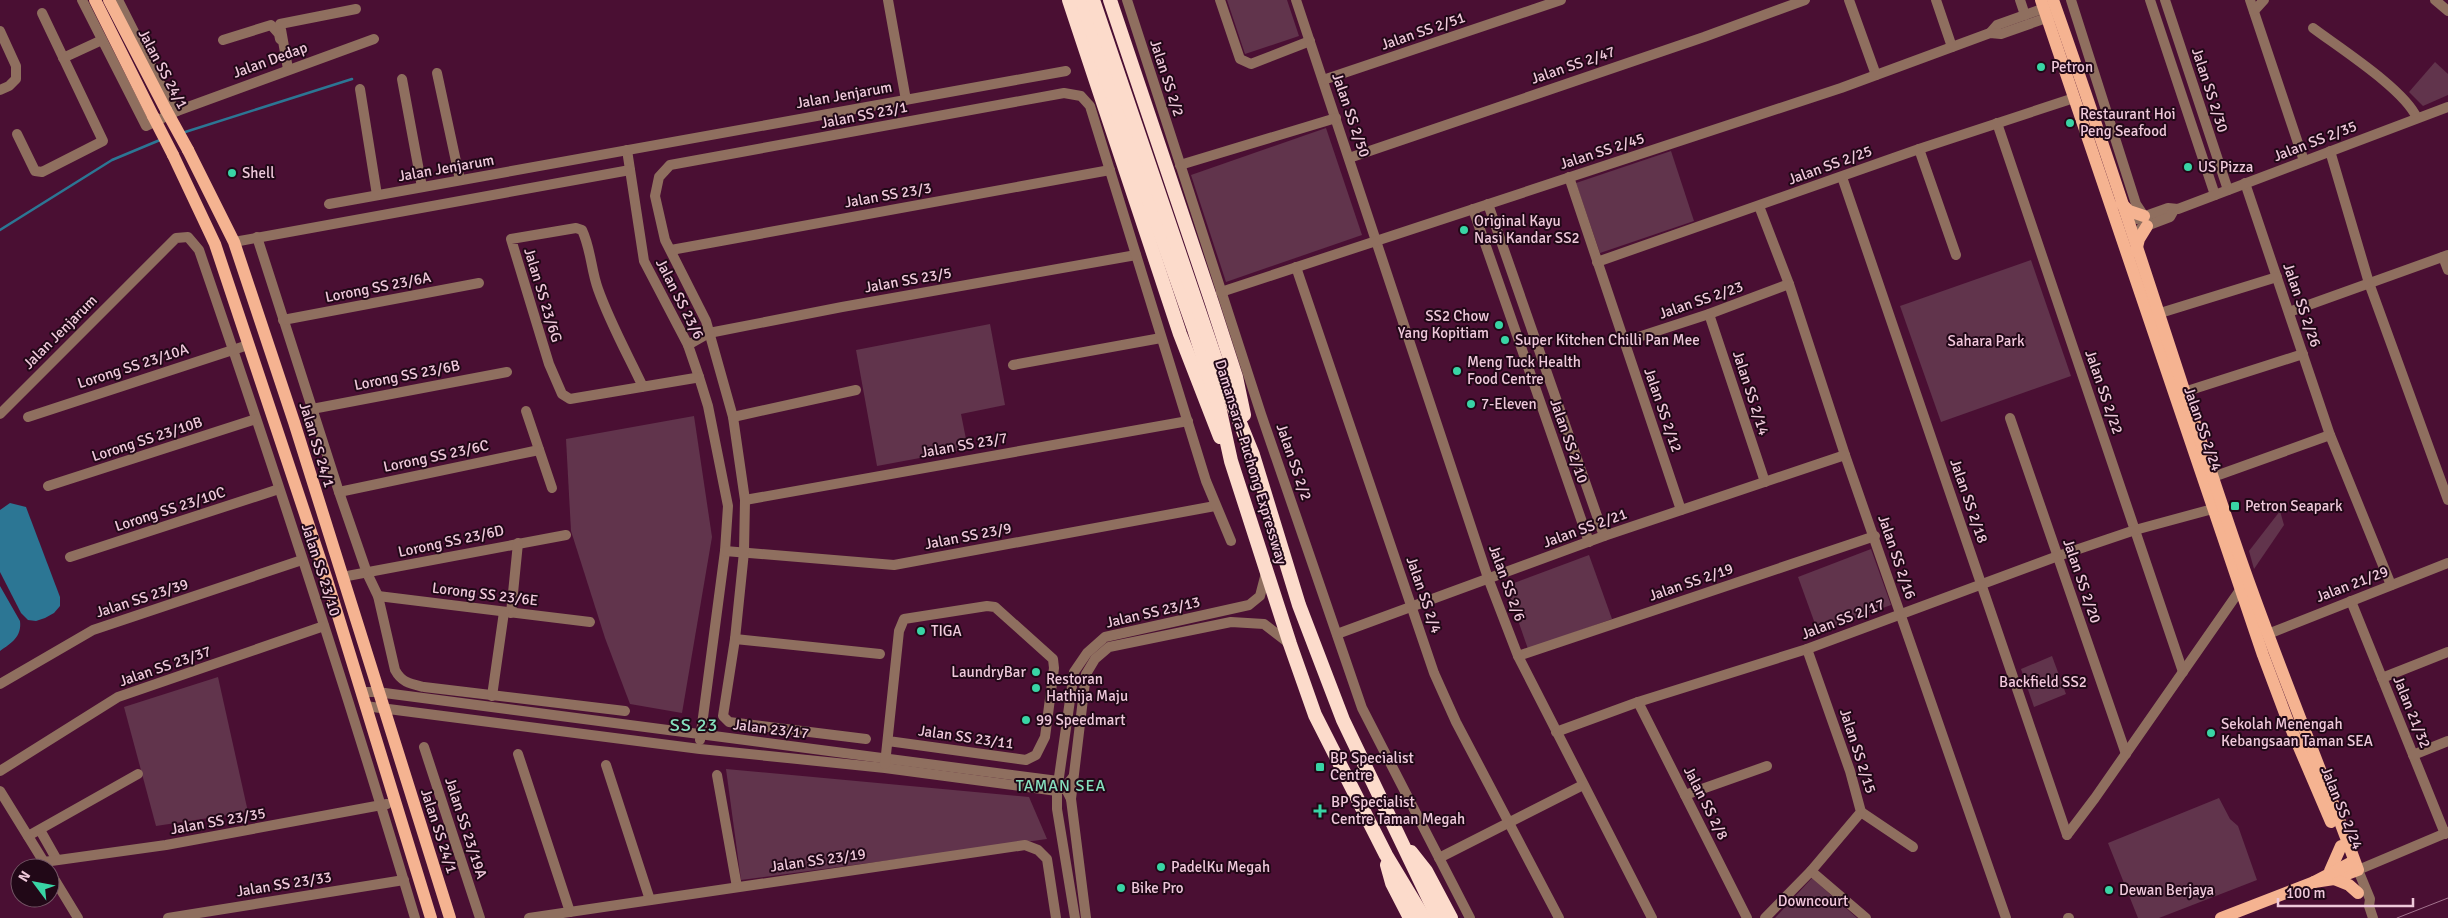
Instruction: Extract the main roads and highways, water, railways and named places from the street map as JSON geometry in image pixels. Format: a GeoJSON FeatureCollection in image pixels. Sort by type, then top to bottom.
{"type":"FeatureCollection","features":[{"type":"Feature","properties":{"kind":"highway"},"geometry":{"type":"LineString","coordinates":[[1069,0],[1180,334],[1210,416],[1231,461]]}},
{"type":"Feature","properties":{"kind":"highway"},"geometry":{"type":"LineString","coordinates":[[1073,14],[1082,0]]}},
{"type":"Feature","properties":{"kind":"highway","name":"Damansara–Puchong Expressway"},"geometry":{"type":"LineString","coordinates":[[1082,0],[1118,112],[1200,328],[1253,455],[1299,606],[1329,685],[1343,720],[1438,918]]}},
{"type":"Feature","properties":{"kind":"highway","name":"Damansara–Puchong Expressway"},"geometry":{"type":"LineString","coordinates":[[1093,0],[1200,328],[1231,461],[1315,715],[1386,855],[1424,918]]}},
{"type":"Feature","properties":{"kind":"highway"},"geometry":{"type":"LineString","coordinates":[[1110,0],[1236,377],[1253,455]]}},
{"type":"Feature","properties":{"kind":"highway"},"geometry":{"type":"LineString","coordinates":[[1402,842],[1426,871],[1451,918]]}},
{"type":"Feature","properties":{"kind":"highway"},"geometry":{"type":"LineString","coordinates":[[1386,855],[1392,883],[1410,918]]}},
{"type":"Feature","properties":{"kind":"main road","name":"Jalan SS 24/1"},"geometry":{"type":"LineString","coordinates":[[95,0],[173,155],[215,244],[327,580],[431,918]]}},
{"type":"Feature","properties":{"kind":"main road","name":"Jalan SS 24/1"},"geometry":{"type":"LineString","coordinates":[[110,0],[171,110],[188,150],[234,242],[450,918]]}},
{"type":"Feature","properties":{"kind":"main road","name":"Jalan SS 2/24"},"geometry":{"type":"LineString","coordinates":[[2050,8],[2074,98],[2124,229],[2209,495],[2218,508],[2268,634],[2352,867]]}},
{"type":"Feature","properties":{"kind":"main road","name":"Jalan SS 2/24"},"geometry":{"type":"LineString","coordinates":[[2050,8],[2121,203],[2124,229],[2136,251],[2213,477],[2218,508],[2240,590],[2287,719],[2341,846],[2352,867]]}},
{"type":"Feature","properties":{"kind":"main road"},"geometry":{"type":"LineString","coordinates":[[2121,203],[2129,211],[2145,221],[2136,251]]}},
{"type":"Feature","properties":{"kind":"main road"},"geometry":{"type":"LineString","coordinates":[[2263,655],[2263,639],[2268,634]]}},
{"type":"Feature","properties":{"kind":"main road"},"geometry":{"type":"LineString","coordinates":[[2332,875],[2341,846]]}},
{"type":"Feature","properties":{"kind":"main road"},"geometry":{"type":"LineString","coordinates":[[2221,918],[2352,867]]}},
{"type":"Feature","properties":{"kind":"main road"},"geometry":{"type":"LineString","coordinates":[[2332,875],[2358,893]]}},
{"type":"Feature","properties":{"kind":"water"},"geometry":{"type":"Polygon","coordinates":[[[10,503],[26,507],[60,597],[60,606],[54,613],[36,621],[28,620],[21,613],[0,572],[0,510],[10,503]]]}},
{"type":"Feature","properties":{"kind":"water"},"geometry":{"type":"Polygon","coordinates":[[[0,586],[20,621],[20,627],[15,639],[0,651],[0,586]]]}},
{"type":"Feature","properties":{"kind":"waterway"},"geometry":{"type":"LineString","coordinates":[[182,133],[352,79]]}},
{"type":"Feature","properties":{"kind":"waterway"},"geometry":{"type":"LineString","coordinates":[[0,230],[112,160],[160,140]]}},
{"type":"Feature","properties":{"kind":"tram line"},"geometry":{"type":"LineString","coordinates":[[2397,918],[2448,898]]}},
{"type":"Feature","properties":{"kind":"place","name":"Petron"},"geometry":{"type":"Point","coordinates":[2041,67]}},
{"type":"Feature","properties":{"kind":"place","name":"Restaurant Hoi Peng Seafood"},"geometry":{"type":"Point","coordinates":[2070,123]}},
{"type":"Feature","properties":{"kind":"place","name":"US Pizza"},"geometry":{"type":"Point","coordinates":[2188,167]}},
{"type":"Feature","properties":{"kind":"place","name":"Shell"},"geometry":{"type":"Point","coordinates":[232,173]}},
{"type":"Feature","properties":{"kind":"place","name":"Original Kayu Nasi Kandar SS2"},"geometry":{"type":"Point","coordinates":[1464,230]}},
{"type":"Feature","properties":{"kind":"place","name":"SS2 Chow Yang Kopitiam"},"geometry":{"type":"Point","coordinates":[1499,325]}},
{"type":"Feature","properties":{"kind":"place","name":"Super Kitchen Chilli Pan Mee"},"geometry":{"type":"Point","coordinates":[1505,340]}},
{"type":"Feature","properties":{"kind":"place","name":"Meng Tuck Health Food Centre"},"geometry":{"type":"Point","coordinates":[1457,371]}},
{"type":"Feature","properties":{"kind":"place","name":"7-Eleven"},"geometry":{"type":"Point","coordinates":[1471,404]}},
{"type":"Feature","properties":{"kind":"place","name":"Petron Seapark"},"geometry":{"type":"Point","coordinates":[2235,506]}},
{"type":"Feature","properties":{"kind":"place","name":"TIGA"},"geometry":{"type":"Point","coordinates":[921,631]}},
{"type":"Feature","properties":{"kind":"place","name":"LaundryBar"},"geometry":{"type":"Point","coordinates":[1036,672]}},
{"type":"Feature","properties":{"kind":"place","name":"Restoran Hathija Maju"},"geometry":{"type":"Point","coordinates":[1036,688]}},
{"type":"Feature","properties":{"kind":"place","name":"99 Speedmart"},"geometry":{"type":"Point","coordinates":[1026,720]}},
{"type":"Feature","properties":{"kind":"place","name":"Sekolah Menengah Kebangsaan Taman SEA"},"geometry":{"type":"Point","coordinates":[2211,733]}},
{"type":"Feature","properties":{"kind":"place","name":"BP Specialist Centre"},"geometry":{"type":"Point","coordinates":[1320,767]}},
{"type":"Feature","properties":{"kind":"place","name":"BP Specialist Centre Taman Megah"},"geometry":{"type":"Point","coordinates":[1320,811]}},
{"type":"Feature","properties":{"kind":"place","name":"PadelKu Megah"},"geometry":{"type":"Point","coordinates":[1161,867]}},
{"type":"Feature","properties":{"kind":"place","name":"Bike Pro"},"geometry":{"type":"Point","coordinates":[1121,888]}},
{"type":"Feature","properties":{"kind":"place","name":"Dewan Berjaya"},"geometry":{"type":"Point","coordinates":[2109,890]}},
{"type":"Feature","properties":{"kind":"district","name":"SS 23"},"geometry":{"type":"Point","coordinates":[694,725]}},
{"type":"Feature","properties":{"kind":"district","name":"TAMAN SEA"},"geometry":{"type":"Point","coordinates":[1061,786]}},
{"type":"Feature","properties":{"kind":"park label","name":"Sahara Park"},"geometry":{"type":"Point","coordinates":[1986,341]}},
{"type":"Feature","properties":{"kind":"park label","name":"Backfield SS2"},"geometry":{"type":"Point","coordinates":[2043,682]}},
{"type":"Feature","properties":{"kind":"park label","name":"Downcourt"},"geometry":{"type":"Point","coordinates":[1813,901]}}]}
